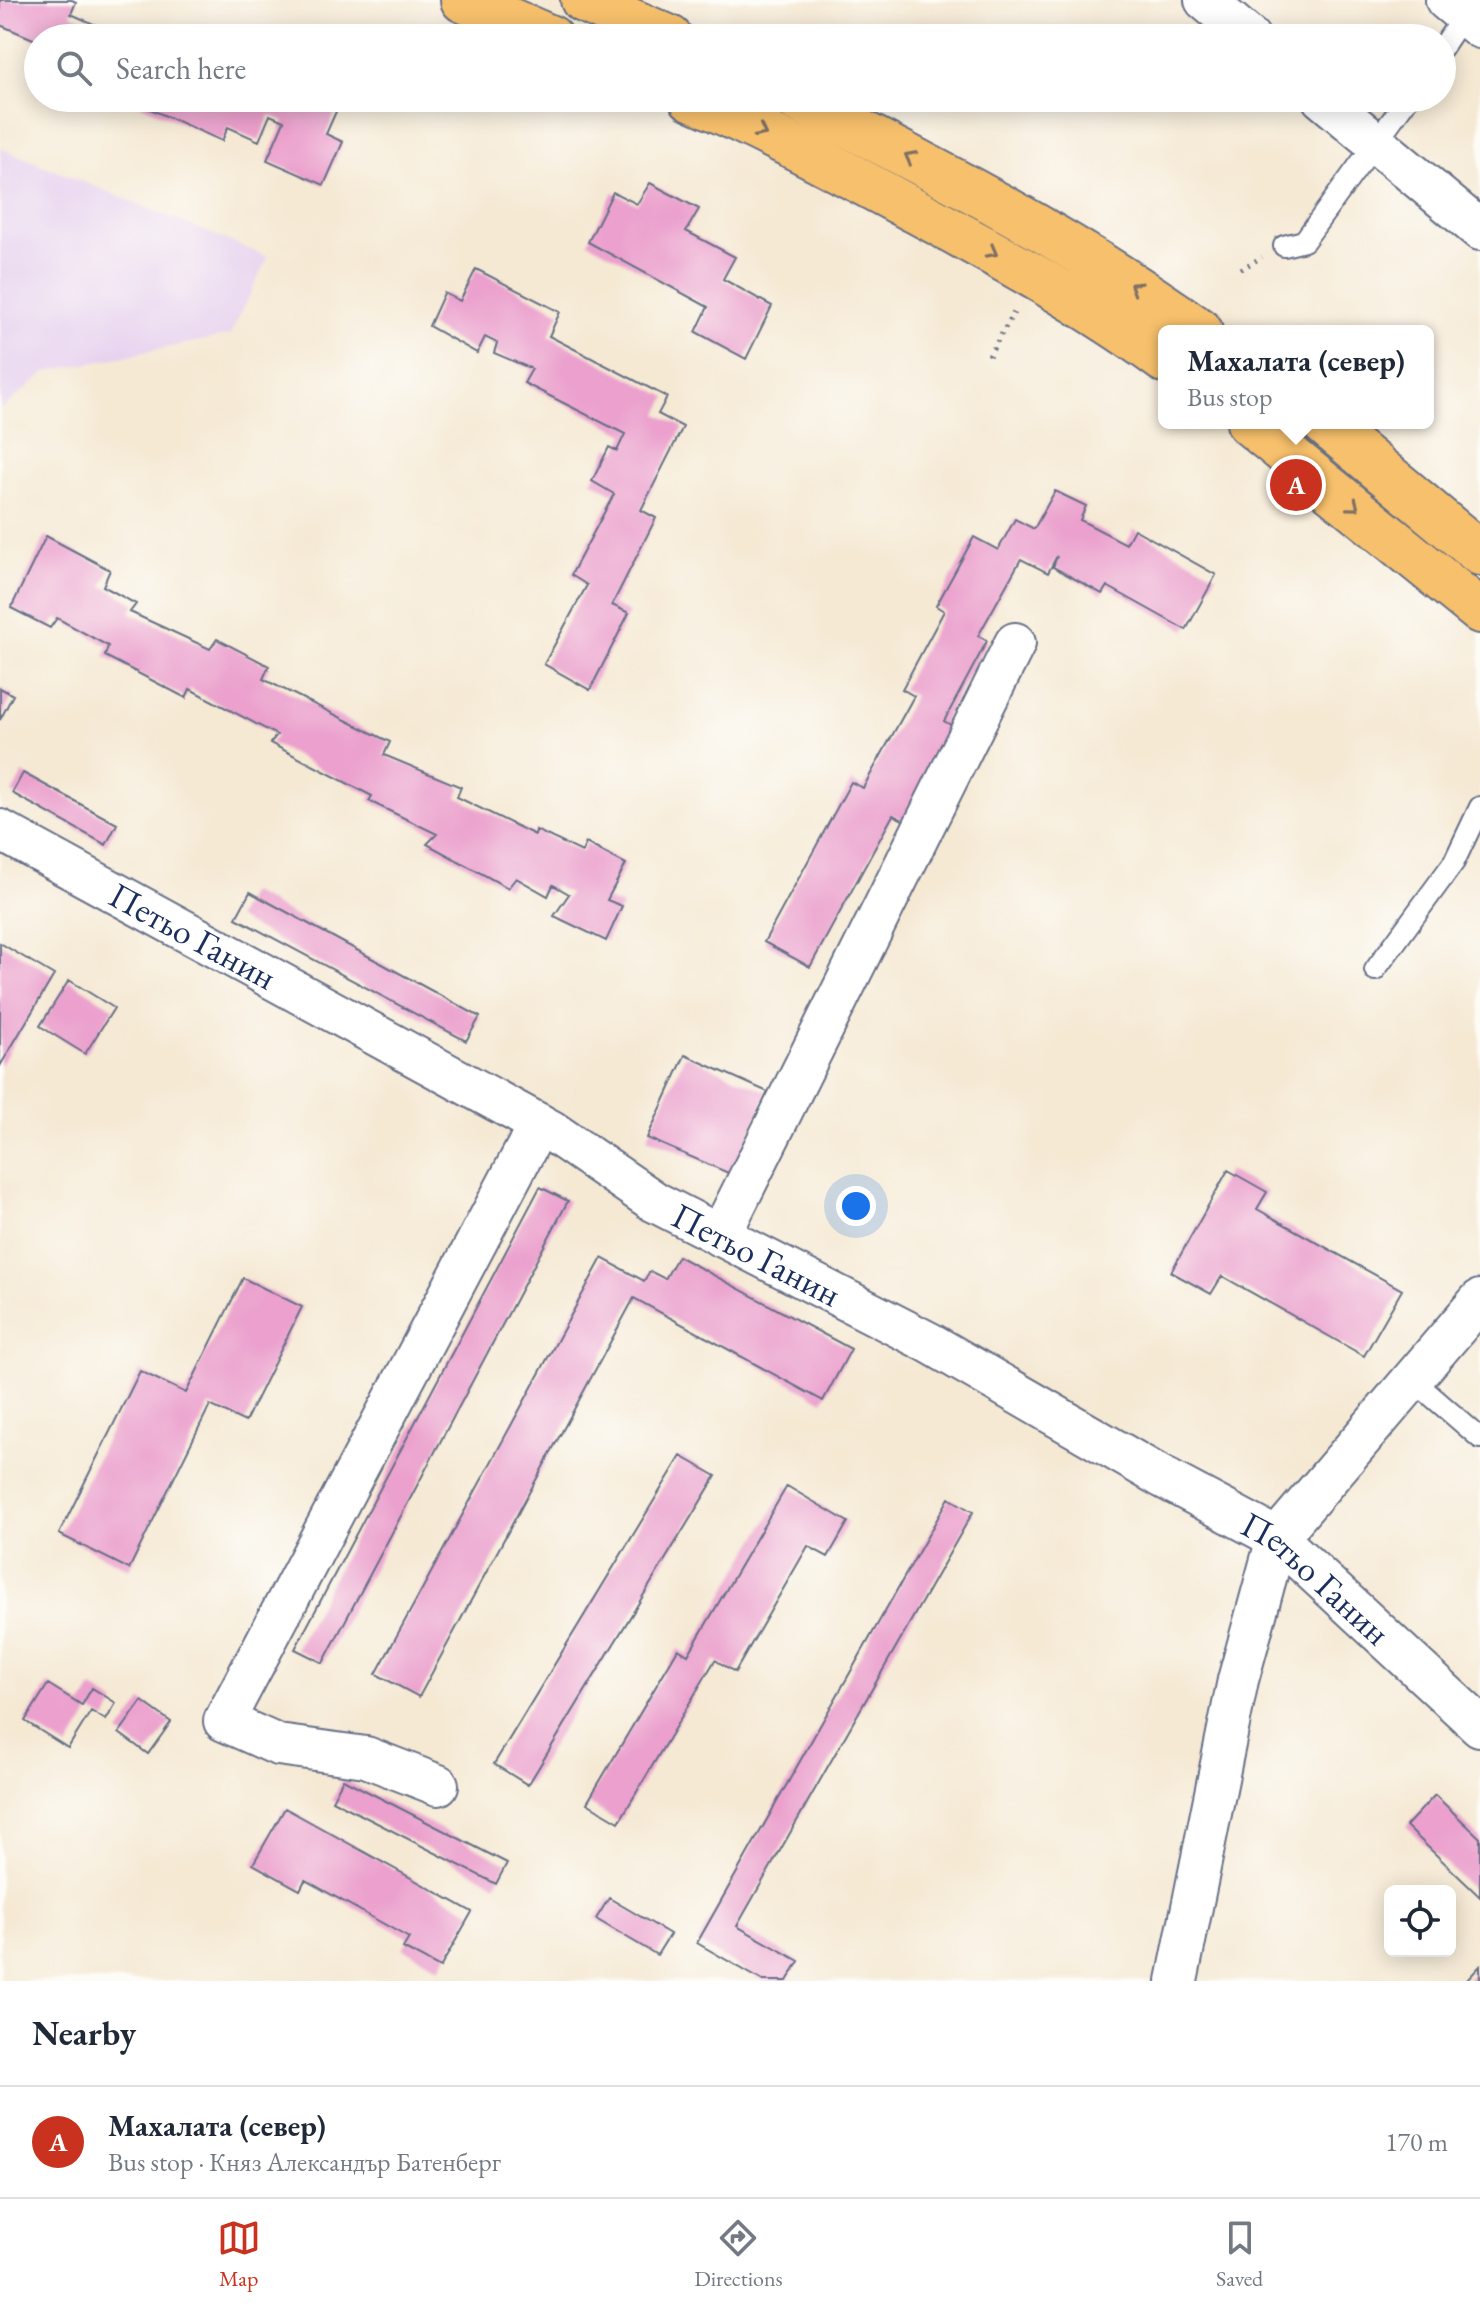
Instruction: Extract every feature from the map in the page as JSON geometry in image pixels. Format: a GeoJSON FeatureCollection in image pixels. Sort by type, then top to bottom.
{"type":"FeatureCollection","features":[{"type":"Feature","properties":{"kind":"main road"},"geometry":{"type":"LineString","coordinates":[[463,0],[519,24]]}},
{"type":"Feature","properties":{"kind":"main road"},"geometry":{"type":"LineString","coordinates":[[583,0],[638,24]]}},
{"type":"Feature","properties":{"kind":"main road"},"geometry":{"type":"LineString","coordinates":[[719,112],[995,254],[1158,356]]}},
{"type":"Feature","properties":{"kind":"main road"},"geometry":{"type":"LineString","coordinates":[[822,112],[1015,212],[1192,325]]}},
{"type":"Feature","properties":{"kind":"main road"},"geometry":{"type":"LineString","coordinates":[[1256,429],[1480,611]]}},
{"type":"Feature","properties":{"kind":"main road"},"geometry":{"type":"LineString","coordinates":[[1331,429],[1480,553]]}},
{"type":"Feature","properties":{"kind":"street"},"geometry":{"type":"LineString","coordinates":[[1205,0],[1233,24]]}},
{"type":"Feature","properties":{"kind":"street"},"geometry":{"type":"LineString","coordinates":[[1339,112],[1480,230]]}},
{"type":"Feature","properties":{"kind":"street"},"geometry":{"type":"LineString","coordinates":[[720,1236],[1015,643]]}},
{"type":"Feature","properties":{"kind":"street","name":"Петьо Ганин"},"geometry":{"type":"LineString","coordinates":[[0,830],[539,1124],[655,1202],[930,1343],[1160,1476],[1277,1538],[1480,1726]]}},
{"type":"Feature","properties":{"kind":"street"},"geometry":{"type":"LineString","coordinates":[[438,1785],[366,1757],[278,1745],[224,1721],[539,1124]]}},
{"type":"Feature","properties":{"kind":"street"},"geometry":{"type":"LineString","coordinates":[[1177,1981],[1238,1680],[1277,1538],[1480,1300]]}},
{"type":"Feature","properties":{"kind":"lane"},"geometry":{"type":"LineString","coordinates":[[1284,246],[1304,241],[1399,112]]}},
{"type":"Feature","properties":{"kind":"lane"},"geometry":{"type":"LineString","coordinates":[[1375,970],[1454,862],[1480,807]]}},
{"type":"Feature","properties":{"kind":"lane"},"geometry":{"type":"LineString","coordinates":[[1413,1380],[1480,1438]]}},
{"type":"Feature","properties":{"kind":"path"},"geometry":{"type":"LineString","coordinates":[[989,356],[1023,296]]}},
{"type":"Feature","properties":{"kind":"shaded area"},"geometry":{"type":"Polygon","coordinates":[[[0,148],[268,257],[230,335],[46,372],[0,410],[0,148]]]}},
{"type":"Feature","properties":{"kind":"building"},"geometry":{"type":"Polygon","coordinates":[[[0,0],[72,0],[76,2],[71,14],[94,24],[24,24],[24,35],[0,25],[0,0]]]}},
{"type":"Feature","properties":{"kind":"building"},"geometry":{"type":"Polygon","coordinates":[[[157,112],[336,112],[326,134],[343,142],[324,185],[267,160],[284,121],[270,115],[259,141],[228,127],[222,141],[157,112]]]}},
{"type":"Feature","properties":{"kind":"building"},"geometry":{"type":"Polygon","coordinates":[[[650,183],[699,209],[686,231],[735,257],[723,279],[772,306],[746,359],[696,332],[708,307],[588,242],[613,192],[637,204],[650,183]]]}},
{"type":"Feature","properties":{"kind":"building"},"geometry":{"type":"Polygon","coordinates":[[[476,269],[560,312],[549,336],[667,397],[658,414],[683,427],[641,510],[656,518],[612,605],[629,613],[590,690],[544,664],[587,585],[571,575],[614,494],[592,481],[609,447],[617,451],[625,434],[524,383],[532,369],[494,353],[497,343],[485,337],[477,353],[429,326],[444,293],[460,301],[476,269]]]}},
{"type":"Feature","properties":{"kind":"building"},"geometry":{"type":"Polygon","coordinates":[[[1055,491],[1086,506],[1080,520],[1126,544],[1134,529],[1216,575],[1186,630],[1107,586],[1102,594],[1053,567],[1057,556],[1048,573],[1021,559],[978,636],[987,641],[944,721],[958,729],[907,822],[893,815],[810,967],[764,942],[851,782],[863,788],[914,696],[902,689],[944,611],[936,606],[974,537],[998,550],[1015,519],[1034,529],[1055,491]]]}},
{"type":"Feature","properties":{"kind":"building"},"geometry":{"type":"Polygon","coordinates":[[[46,536],[110,570],[103,586],[136,604],[130,612],[210,649],[217,639],[269,666],[263,679],[390,742],[384,755],[461,787],[457,797],[535,835],[536,830],[582,852],[586,843],[626,864],[607,900],[622,906],[606,941],[554,916],[569,894],[553,885],[548,896],[516,878],[508,888],[427,844],[437,834],[369,801],[372,796],[270,743],[277,735],[190,689],[186,698],[105,656],[108,646],[57,618],[50,628],[11,608],[46,536]]]}},
{"type":"Feature","properties":{"kind":"building"},"geometry":{"type":"Polygon","coordinates":[[[0,688],[13,695],[0,720],[0,688]]]}},
{"type":"Feature","properties":{"kind":"building"},"geometry":{"type":"Polygon","coordinates":[[[23,773],[117,824],[106,845],[12,793],[23,773]]]}},
{"type":"Feature","properties":{"kind":"building"},"geometry":{"type":"Polygon","coordinates":[[[250,892],[480,1017],[466,1041],[236,918],[250,892]]]}},
{"type":"Feature","properties":{"kind":"building"},"geometry":{"type":"Polygon","coordinates":[[[0,943],[54,975],[0,1066],[0,943]]]}},
{"type":"Feature","properties":{"kind":"building"},"geometry":{"type":"Polygon","coordinates":[[[69,980],[114,1008],[85,1054],[40,1026],[69,980]]]}},
{"type":"Feature","properties":{"kind":"building"},"geometry":{"type":"Polygon","coordinates":[[[685,1055],[768,1092],[733,1175],[647,1138],[685,1055]]]}},
{"type":"Feature","properties":{"kind":"building"},"geometry":{"type":"Polygon","coordinates":[[[1228,1170],[1267,1192],[1257,1209],[1402,1290],[1364,1356],[1222,1276],[1211,1294],[1171,1272],[1228,1170]]]}},
{"type":"Feature","properties":{"kind":"building"},"geometry":{"type":"Polygon","coordinates":[[[540,1187],[568,1201],[323,1663],[295,1649],[540,1187]]]}},
{"type":"Feature","properties":{"kind":"building"},"geometry":{"type":"Polygon","coordinates":[[[678,1256],[851,1349],[823,1401],[634,1298],[419,1697],[376,1674],[602,1258],[644,1281],[650,1271],[665,1279],[678,1256]]]}},
{"type":"Feature","properties":{"kind":"building"},"geometry":{"type":"Polygon","coordinates":[[[243,1278],[302,1307],[245,1422],[210,1405],[129,1569],[59,1534],[140,1371],[186,1393],[243,1278]]]}},
{"type":"Feature","properties":{"kind":"building"},"geometry":{"type":"Polygon","coordinates":[[[681,1456],[716,1476],[528,1785],[494,1764],[681,1456]]]}},
{"type":"Feature","properties":{"kind":"building"},"geometry":{"type":"Polygon","coordinates":[[[787,1486],[848,1522],[828,1557],[808,1546],[735,1672],[715,1660],[619,1822],[587,1803],[678,1649],[688,1655],[787,1486]]]}},
{"type":"Feature","properties":{"kind":"building"},"geometry":{"type":"Polygon","coordinates":[[[949,1498],[973,1512],[737,1926],[799,1961],[787,1981],[763,1981],[697,1943],[949,1498]]]}},
{"type":"Feature","properties":{"kind":"building"},"geometry":{"type":"Polygon","coordinates":[[[48,1684],[82,1705],[92,1688],[116,1703],[106,1720],[91,1711],[68,1748],[25,1721],[48,1684]]]}},
{"type":"Feature","properties":{"kind":"building"},"geometry":{"type":"Polygon","coordinates":[[[142,1701],[171,1722],[148,1754],[119,1733],[142,1701]]]}},
{"type":"Feature","properties":{"kind":"building"},"geometry":{"type":"Polygon","coordinates":[[[343,1779],[507,1863],[496,1884],[332,1800],[343,1779]]]}},
{"type":"Feature","properties":{"kind":"building"},"geometry":{"type":"Polygon","coordinates":[[[1435,1795],[1480,1838],[1480,1897],[1406,1826],[1435,1795]]]}},
{"type":"Feature","properties":{"kind":"building"},"geometry":{"type":"Polygon","coordinates":[[[285,1808],[472,1912],[440,1968],[403,1948],[409,1938],[305,1880],[300,1890],[253,1864],[285,1808]]]}},
{"type":"Feature","properties":{"kind":"building"},"geometry":{"type":"Polygon","coordinates":[[[609,1898],[670,1934],[657,1955],[596,1919],[609,1898]]]}},
{"type":"Feature","properties":{"kind":"building"},"geometry":{"type":"Polygon","coordinates":[[[1480,1966],[1480,1981],[1466,1981],[1480,1966]]]}},
{"type":"Feature","properties":{"kind":"place","name":"Махалата (север)"},"geometry":{"type":"Point","coordinates":[1296,485]}}]}
